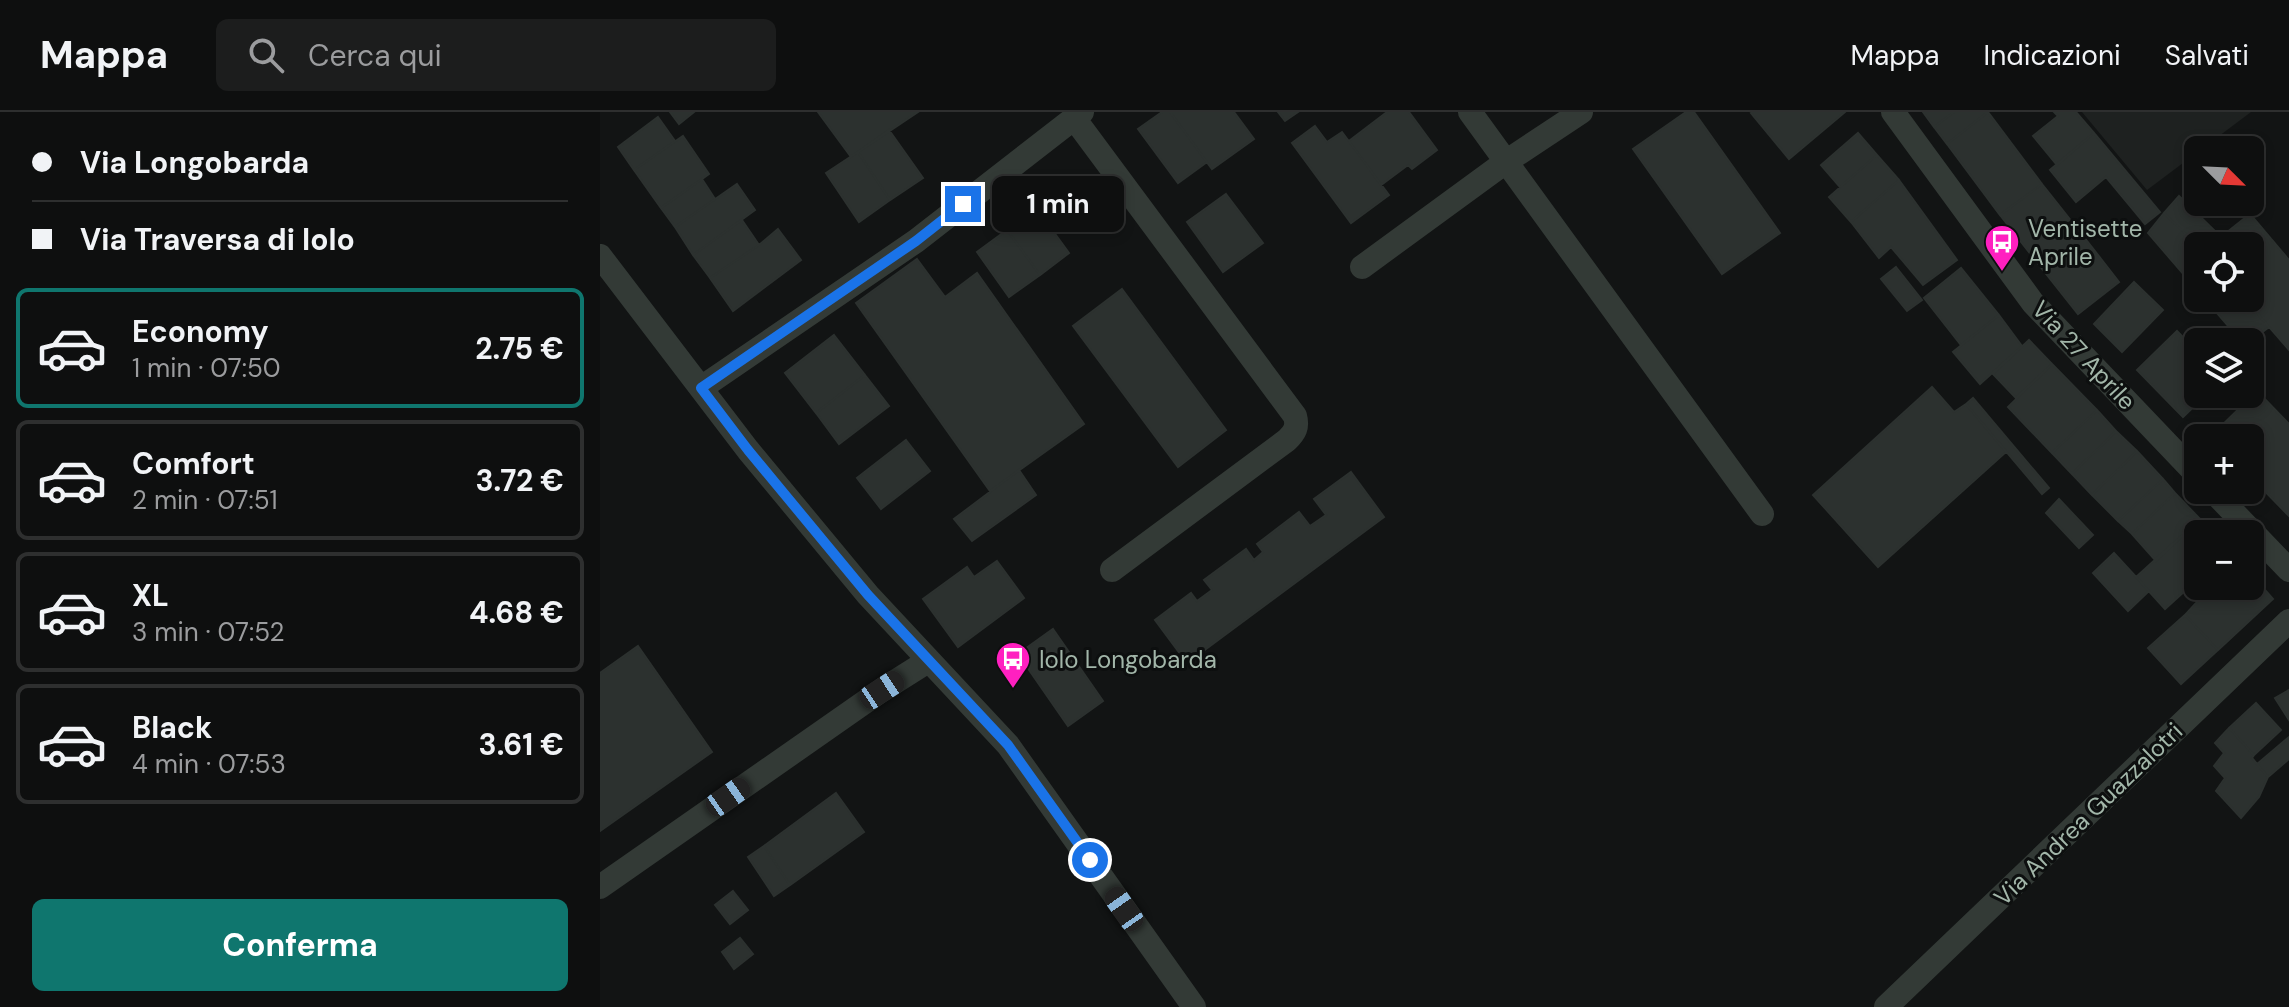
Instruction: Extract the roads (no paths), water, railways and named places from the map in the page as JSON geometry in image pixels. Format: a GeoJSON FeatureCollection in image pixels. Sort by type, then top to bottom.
{"type":"FeatureCollection","features":[{"type":"Feature","properties":{"kind":"street"},"geometry":{"type":"LineString","coordinates":[[1470,112],[1762,514]]}},
{"type":"Feature","properties":{"kind":"street"},"geometry":{"type":"LineString","coordinates":[[1362,267],[1507,161],[1581,112]]}},
{"type":"Feature","properties":{"kind":"street","name":"Via 27 Aprile"},"geometry":{"type":"LineString","coordinates":[[1893,112],[2033,303],[2184,461]]}},
{"type":"Feature","properties":{"kind":"street"},"geometry":{"type":"LineString","coordinates":[[701,388],[916,241],[1078,115],[1295,416],[1297,425],[1287,440],[1112,570]]}},
{"type":"Feature","properties":{"kind":"street"},"geometry":{"type":"LineString","coordinates":[[600,256],[768,474],[868,595],[1008,745],[1194,1007]]}},
{"type":"Feature","properties":{"kind":"street"},"geometry":{"type":"LineString","coordinates":[[2225,504],[2289,570]]}},
{"type":"Feature","properties":{"kind":"street","name":"Via Andrea Guazzalotri"},"geometry":{"type":"LineString","coordinates":[[1886,1007],[2289,621]]}},
{"type":"Feature","properties":{"kind":"street"},"geometry":{"type":"LineString","coordinates":[[600,887],[928,661]]}},
{"type":"Feature","properties":{"kind":"place","name":"Ventisette Aprile"},"geometry":{"type":"Point","coordinates":[2002,273]}},
{"type":"Feature","properties":{"kind":"place","name":"Iolo Longobarda"},"geometry":{"type":"Point","coordinates":[1013,690]}}]}
